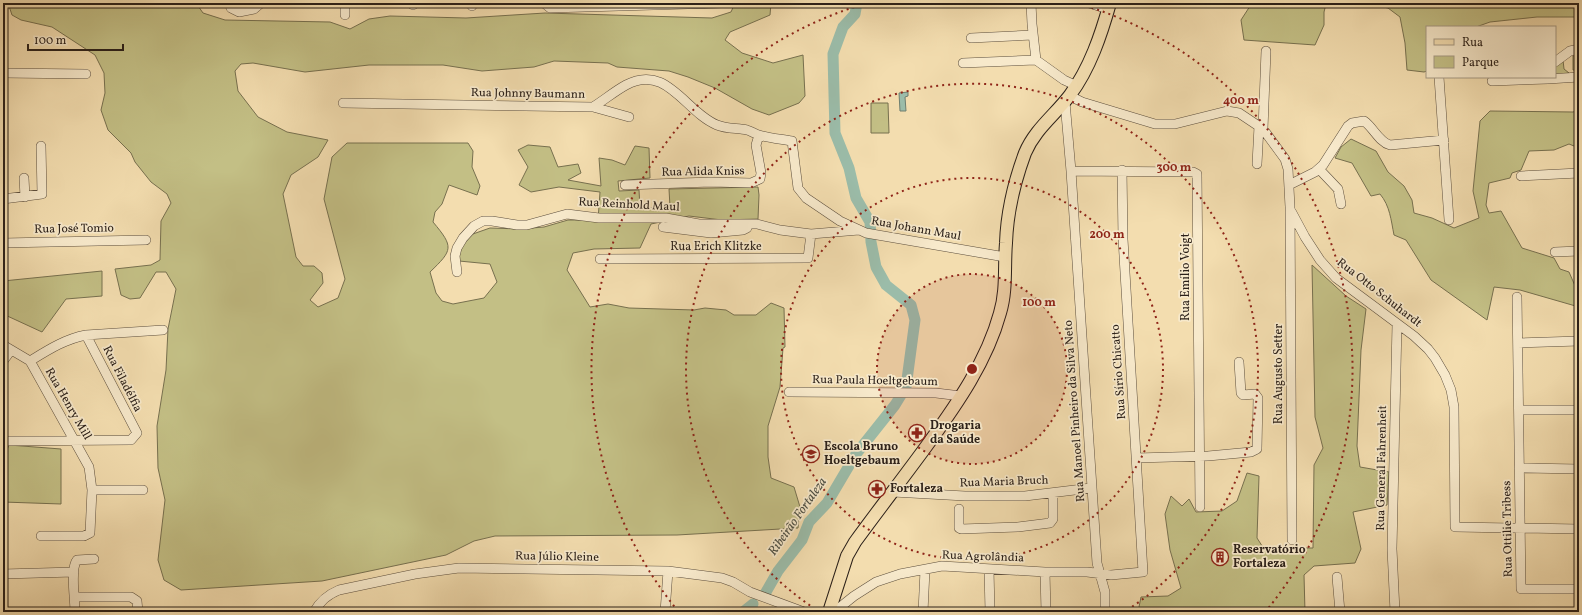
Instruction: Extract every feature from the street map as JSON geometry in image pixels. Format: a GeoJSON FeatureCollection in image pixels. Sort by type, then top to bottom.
{"type":"FeatureCollection","features":[{"type":"Feature","properties":{"kind":"main road"},"geometry":{"type":"LineString","coordinates":[[829,612],[847,556],[855,542],[893,492],[961,396],[983,355],[1000,314],[1005,288],[1006,242],[1010,213],[1019,172],[1026,151],[1042,126],[1070,95],[1094,53],[1109,6]]}},
{"type":"Feature","properties":{"kind":"street"},"geometry":{"type":"LineString","coordinates":[[230,5],[239,12],[247,12],[254,9],[261,3]]}},
{"type":"Feature","properties":{"kind":"street"},"geometry":{"type":"LineString","coordinates":[[345,3],[345,15]]}},
{"type":"Feature","properties":{"kind":"street"},"geometry":{"type":"LineString","coordinates":[[544,3],[550,8],[613,4],[722,3]]}},
{"type":"Feature","properties":{"kind":"street"},"geometry":{"type":"LineString","coordinates":[[963,63],[1036,60],[1031,3]]}},
{"type":"Feature","properties":{"kind":"street"},"geometry":{"type":"LineString","coordinates":[[1089,3],[1109,6]]}},
{"type":"Feature","properties":{"kind":"street"},"geometry":{"type":"LineString","coordinates":[[972,38],[1033,35]]}},
{"type":"Feature","properties":{"kind":"street"},"geometry":{"type":"LineString","coordinates":[[1556,61],[1570,51],[1579,49]]}},
{"type":"Feature","properties":{"kind":"street"},"geometry":{"type":"LineString","coordinates":[[1257,164],[1266,51]]}},
{"type":"Feature","properties":{"kind":"street","name":"Rua Otto Schuhardt"},"geometry":{"type":"LineString","coordinates":[[1036,60],[1064,80],[1070,95],[1082,102],[1155,124],[1175,124],[1227,111],[1239,113],[1261,127],[1285,159],[1289,185],[1290,208],[1305,237],[1320,260],[1336,278],[1414,336],[1428,349],[1445,375],[1451,390],[1454,407],[1455,527],[1520,529]]}},
{"type":"Feature","properties":{"kind":"street"},"geometry":{"type":"LineString","coordinates":[[3,73],[86,74]]}},
{"type":"Feature","properties":{"kind":"street"},"geometry":{"type":"LineString","coordinates":[[1556,78],[1579,77]]}},
{"type":"Feature","properties":{"kind":"street"},"geometry":{"type":"LineString","coordinates":[[1439,78],[1449,220]]}},
{"type":"Feature","properties":{"kind":"street"},"geometry":{"type":"LineString","coordinates":[[1492,81],[1548,78]]}},
{"type":"Feature","properties":{"kind":"street","name":"Rua Johnny Baumann"},"geometry":{"type":"LineString","coordinates":[[342,103],[593,107],[626,85],[637,80],[653,79],[669,86],[698,114],[718,126],[734,130],[747,130],[759,135]]}},
{"type":"Feature","properties":{"kind":"street","name":"Rua Manoel Pinheiro da Silva Neto"},"geometry":{"type":"LineString","coordinates":[[1070,95],[1071,171],[1091,488],[1097,563],[1105,592],[1105,612]]}},
{"type":"Feature","properties":{"kind":"street"},"geometry":{"type":"LineString","coordinates":[[593,107],[628,117]]}},
{"type":"Feature","properties":{"kind":"street"},"geometry":{"type":"LineString","coordinates":[[1289,185],[1318,169],[1326,161],[1348,126],[1352,123],[1364,121],[1370,125],[1386,144],[1444,140]]}},
{"type":"Feature","properties":{"kind":"street","name":"Rua Johann Maul"},"geometry":{"type":"LineString","coordinates":[[759,135],[792,140],[798,188],[802,194],[840,221],[863,231],[1005,257]]}},
{"type":"Feature","properties":{"kind":"street","name":"Rua Alida Kniss"},"geometry":{"type":"LineString","coordinates":[[625,185],[711,182],[751,183],[760,179],[761,173],[756,145],[759,135]]}},
{"type":"Feature","properties":{"kind":"street"},"geometry":{"type":"LineString","coordinates":[[3,199],[42,194],[41,146]]}},
{"type":"Feature","properties":{"kind":"street"},"geometry":{"type":"LineString","coordinates":[[1318,169],[1338,189],[1341,204]]}},
{"type":"Feature","properties":{"kind":"street","name":"Rua Emílio Voigt"},"geometry":{"type":"LineString","coordinates":[[1071,171],[1122,170],[1194,172],[1197,174],[1201,456],[1200,507]]}},
{"type":"Feature","properties":{"kind":"street","name":"Rua Sírio Chicatto"},"geometry":{"type":"LineString","coordinates":[[1122,170],[1123,238],[1143,572]]}},
{"type":"Feature","properties":{"kind":"street"},"geometry":{"type":"LineString","coordinates":[[1521,176],[1579,173]]}},
{"type":"Feature","properties":{"kind":"street"},"geometry":{"type":"LineString","coordinates":[[24,178],[26,197]]}},
{"type":"Feature","properties":{"kind":"street","name":"Rua Augusto Setter"},"geometry":{"type":"LineString","coordinates":[[1290,208],[1292,540]]}},
{"type":"Feature","properties":{"kind":"street","name":"Rua Reinhold Maul"},"geometry":{"type":"LineString","coordinates":[[457,272],[457,248],[463,238],[474,226],[483,221],[527,225],[567,214],[599,218],[666,218],[699,224],[756,224],[780,230],[810,234],[863,231]]}},
{"type":"Feature","properties":{"kind":"street"},"geometry":{"type":"LineString","coordinates":[[663,227],[721,232],[743,230],[749,225]]}},
{"type":"Feature","properties":{"kind":"street","name":"Rua Erich Klitzke"},"geometry":{"type":"LineString","coordinates":[[600,259],[808,258],[810,234]]}},
{"type":"Feature","properties":{"kind":"street","name":"Rua José Tomio"},"geometry":{"type":"LineString","coordinates":[[3,243],[146,240]]}},
{"type":"Feature","properties":{"kind":"street"},"geometry":{"type":"LineString","coordinates":[[1555,252],[1579,251]]}},
{"type":"Feature","properties":{"kind":"street","name":"Rua Ottilie Tribess"},"geometry":{"type":"LineString","coordinates":[[1517,297],[1521,589],[1579,589]]}},
{"type":"Feature","properties":{"kind":"street","name":"Rua General Fahrenheit"},"geometry":{"type":"LineString","coordinates":[[1395,612],[1392,549],[1396,324]]}},
{"type":"Feature","properties":{"kind":"street"},"geometry":{"type":"LineString","coordinates":[[30,361],[67,340],[86,335],[163,330]]}},
{"type":"Feature","properties":{"kind":"street","name":"Rua Filadélfia"},"geometry":{"type":"LineString","coordinates":[[75,440],[131,440],[137,434],[86,335]]}},
{"type":"Feature","properties":{"kind":"street"},"geometry":{"type":"LineString","coordinates":[[1518,343],[1579,341]]}},
{"type":"Feature","properties":{"kind":"street","name":"Rua Henry Mill"},"geometry":{"type":"LineString","coordinates":[[3,345],[30,361],[89,467],[92,490],[90,533],[84,536],[41,536]]}},
{"type":"Feature","properties":{"kind":"street"},"geometry":{"type":"LineString","coordinates":[[3,361],[12,350]]}},
{"type":"Feature","properties":{"kind":"street"},"geometry":{"type":"LineString","coordinates":[[1136,458],[1201,456],[1251,452],[1257,449],[1258,398],[1255,394],[1242,394],[1239,362]]}},
{"type":"Feature","properties":{"kind":"street","name":"Rua Paula Hoeltgebaum"},"geometry":{"type":"LineString","coordinates":[[789,392],[936,393],[961,396]]}},
{"type":"Feature","properties":{"kind":"street"},"geometry":{"type":"LineString","coordinates":[[1519,410],[1579,410]]}},
{"type":"Feature","properties":{"kind":"street"},"geometry":{"type":"LineString","coordinates":[[3,440],[75,440]]}},
{"type":"Feature","properties":{"kind":"street"},"geometry":{"type":"LineString","coordinates":[[1519,468],[1579,469]]}},
{"type":"Feature","properties":{"kind":"street","name":"Rua Maria Bruch"},"geometry":{"type":"LineString","coordinates":[[893,492],[966,496],[1025,496],[1091,488]]}},
{"type":"Feature","properties":{"kind":"street"},"geometry":{"type":"LineString","coordinates":[[92,490],[143,490]]}},
{"type":"Feature","properties":{"kind":"street"},"geometry":{"type":"LineString","coordinates":[[959,509],[961,529],[1018,527],[1050,523],[1053,519],[1053,492]]}},
{"type":"Feature","properties":{"kind":"street"},"geometry":{"type":"LineString","coordinates":[[1520,529],[1579,529]]}},
{"type":"Feature","properties":{"kind":"street"},"geometry":{"type":"LineString","coordinates":[[75,612],[74,572],[76,561],[94,559]]}},
{"type":"Feature","properties":{"kind":"street","name":"Rua Agrolândia"},"geometry":{"type":"LineString","coordinates":[[834,612],[854,596],[876,582],[900,574],[942,566],[1045,572],[1087,572],[1100,574],[1143,572]]}},
{"type":"Feature","properties":{"kind":"street","name":"Rua Júlio Kleine"},"geometry":{"type":"LineString","coordinates":[[314,612],[321,601],[329,594],[339,590],[415,574],[459,568],[668,571],[722,578],[733,582],[763,598],[804,612]]}},
{"type":"Feature","properties":{"kind":"street"},"geometry":{"type":"LineString","coordinates":[[989,569],[990,612]]}},
{"type":"Feature","properties":{"kind":"street"},"geometry":{"type":"LineString","coordinates":[[923,612],[925,570]]}},
{"type":"Feature","properties":{"kind":"street"},"geometry":{"type":"LineString","coordinates":[[665,612],[668,571]]}},
{"type":"Feature","properties":{"kind":"street"},"geometry":{"type":"LineString","coordinates":[[3,574],[74,572]]}},
{"type":"Feature","properties":{"kind":"street"},"geometry":{"type":"LineString","coordinates":[[1045,572],[1046,612]]}},
{"type":"Feature","properties":{"kind":"street"},"geometry":{"type":"LineString","coordinates":[[1337,577],[1340,612]]}},
{"type":"Feature","properties":{"kind":"street"},"geometry":{"type":"LineString","coordinates":[[75,597],[131,597],[137,601],[138,612]]}},
{"type":"Feature","properties":{"kind":"green space"},"geometry":{"type":"Polygon","coordinates":[[[8,3],[196,3],[203,13],[225,20],[330,22],[350,29],[369,19],[390,16],[466,18],[545,13],[712,18],[731,12],[735,3],[771,3],[770,15],[730,32],[725,40],[742,53],[773,63],[803,55],[805,96],[799,103],[769,115],[752,109],[715,88],[688,77],[669,71],[617,67],[608,63],[554,61],[534,67],[482,71],[443,65],[369,65],[305,72],[253,63],[241,64],[235,71],[238,91],[258,117],[287,132],[328,140],[318,157],[291,175],[283,194],[296,257],[303,266],[314,266],[322,273],[323,283],[310,300],[318,307],[338,298],[345,279],[324,199],[332,157],[347,143],[468,143],[473,151],[472,167],[480,186],[477,195],[449,185],[442,204],[435,212],[433,222],[445,237],[448,248],[447,253],[430,272],[436,293],[442,301],[453,304],[484,298],[497,282],[490,264],[459,261],[458,251],[470,235],[490,228],[520,229],[544,227],[568,220],[598,220],[600,192],[559,187],[531,192],[519,185],[528,167],[518,150],[528,145],[550,147],[558,167],[578,164],[581,173],[568,180],[601,186],[599,158],[612,160],[625,165],[635,146],[649,148],[650,178],[618,181],[619,191],[639,190],[640,208],[670,207],[669,189],[758,187],[758,219],[722,220],[689,216],[651,224],[640,248],[594,249],[573,253],[567,270],[590,307],[608,304],[629,308],[694,310],[705,308],[726,310],[734,315],[756,315],[771,303],[784,308],[785,347],[783,348],[780,387],[768,426],[768,457],[771,478],[794,487],[800,507],[798,528],[677,535],[495,536],[474,541],[446,555],[322,581],[181,590],[164,580],[158,560],[165,500],[158,468],[157,426],[166,370],[168,329],[176,289],[166,272],[156,272],[140,298],[130,299],[121,295],[115,269],[151,265],[160,260],[161,221],[171,203],[167,194],[151,182],[135,162],[131,153],[108,130],[101,110],[105,93],[104,73],[95,55],[52,27],[21,20],[12,15],[8,3]]]}},
{"type":"Feature","properties":{"kind":"green space"},"geometry":{"type":"Polygon","coordinates":[[[1252,3],[1579,3],[1579,17],[1537,17],[1490,22],[1479,26],[1426,26],[1426,71],[1424,72],[1407,70],[1405,43],[1400,17],[1388,8],[1368,4],[1326,4],[1324,12],[1324,25],[1315,45],[1244,40],[1241,20],[1252,3]]]}},
{"type":"Feature","properties":{"kind":"green space"},"geometry":{"type":"Polygon","coordinates":[[[1573,56],[1579,56],[1579,70],[1573,70],[1573,56]]]}},
{"type":"Feature","properties":{"kind":"green space"},"geometry":{"type":"Polygon","coordinates":[[[1563,60],[1564,69],[1569,73],[1558,75],[1556,74],[1556,65],[1563,60]]]}},
{"type":"Feature","properties":{"kind":"green space"},"geometry":{"type":"Polygon","coordinates":[[[871,103],[888,103],[889,133],[871,133],[871,103]]]}},
{"type":"Feature","properties":{"kind":"green space"},"geometry":{"type":"Polygon","coordinates":[[[1579,110],[1579,148],[1569,144],[1554,150],[1529,151],[1521,170],[1512,173],[1510,178],[1489,183],[1486,205],[1489,213],[1501,211],[1522,248],[1554,258],[1560,269],[1569,272],[1576,288],[1579,288],[1579,307],[1520,290],[1494,287],[1487,320],[1431,280],[1406,240],[1394,235],[1388,208],[1380,194],[1371,196],[1352,163],[1335,158],[1341,147],[1351,139],[1376,151],[1388,172],[1404,186],[1412,200],[1414,213],[1432,218],[1454,228],[1479,218],[1473,191],[1480,121],[1490,111],[1573,112],[1579,110]]]}},
{"type":"Feature","properties":{"kind":"green space"},"geometry":{"type":"Polygon","coordinates":[[[1312,265],[1346,296],[1366,309],[1361,350],[1357,446],[1360,467],[1389,472],[1387,505],[1353,512],[1361,549],[1355,563],[1314,566],[1304,575],[1305,612],[1138,612],[1141,597],[1168,596],[1181,588],[1170,550],[1165,514],[1171,496],[1182,506],[1189,499],[1196,512],[1222,511],[1237,501],[1247,473],[1259,476],[1257,538],[1266,552],[1284,548],[1313,548],[1314,465],[1323,448],[1315,417],[1312,265]]]}},
{"type":"Feature","properties":{"kind":"green space"},"geometry":{"type":"Polygon","coordinates":[[[102,271],[102,296],[66,299],[42,332],[3,314],[3,281],[102,271]]]}},
{"type":"Feature","properties":{"kind":"green space"},"geometry":{"type":"Polygon","coordinates":[[[9,445],[61,449],[61,504],[3,502],[3,460],[9,445]]]}},
{"type":"Feature","properties":{"kind":"shaded area"},"geometry":{"type":"Polygon","coordinates":[[[908,92],[908,96],[905,97],[906,111],[900,111],[899,93],[908,92]]]}},
{"type":"Feature","properties":{"kind":"waterway","name":"Ribeirão Fortaleza"},"geometry":{"type":"LineString","coordinates":[[766,592],[778,571],[802,540],[809,522],[827,503],[856,454],[895,405],[906,387],[915,320],[911,305],[886,285],[876,267],[871,242],[870,222],[856,198],[849,168],[835,133],[833,54],[843,27],[855,14],[857,3]]}},
{"type":"Feature","properties":{"kind":"waterway","name":"Ribeirão Fortaleza"},"geometry":{"type":"LineString","coordinates":[[743,612],[753,604]]}},
{"type":"Feature","properties":{"kind":"place","name":"Drogaria da Saúde"},"geometry":{"type":"Point","coordinates":[917,433]}},
{"type":"Feature","properties":{"kind":"place","name":"Escola Bruno Hoeltgebaum"},"geometry":{"type":"Point","coordinates":[811,454]}},
{"type":"Feature","properties":{"kind":"place","name":"Fortaleza"},"geometry":{"type":"Point","coordinates":[877,489]}},
{"type":"Feature","properties":{"kind":"place","name":"Reservatório Fortaleza"},"geometry":{"type":"Point","coordinates":[1220,557]}}]}
